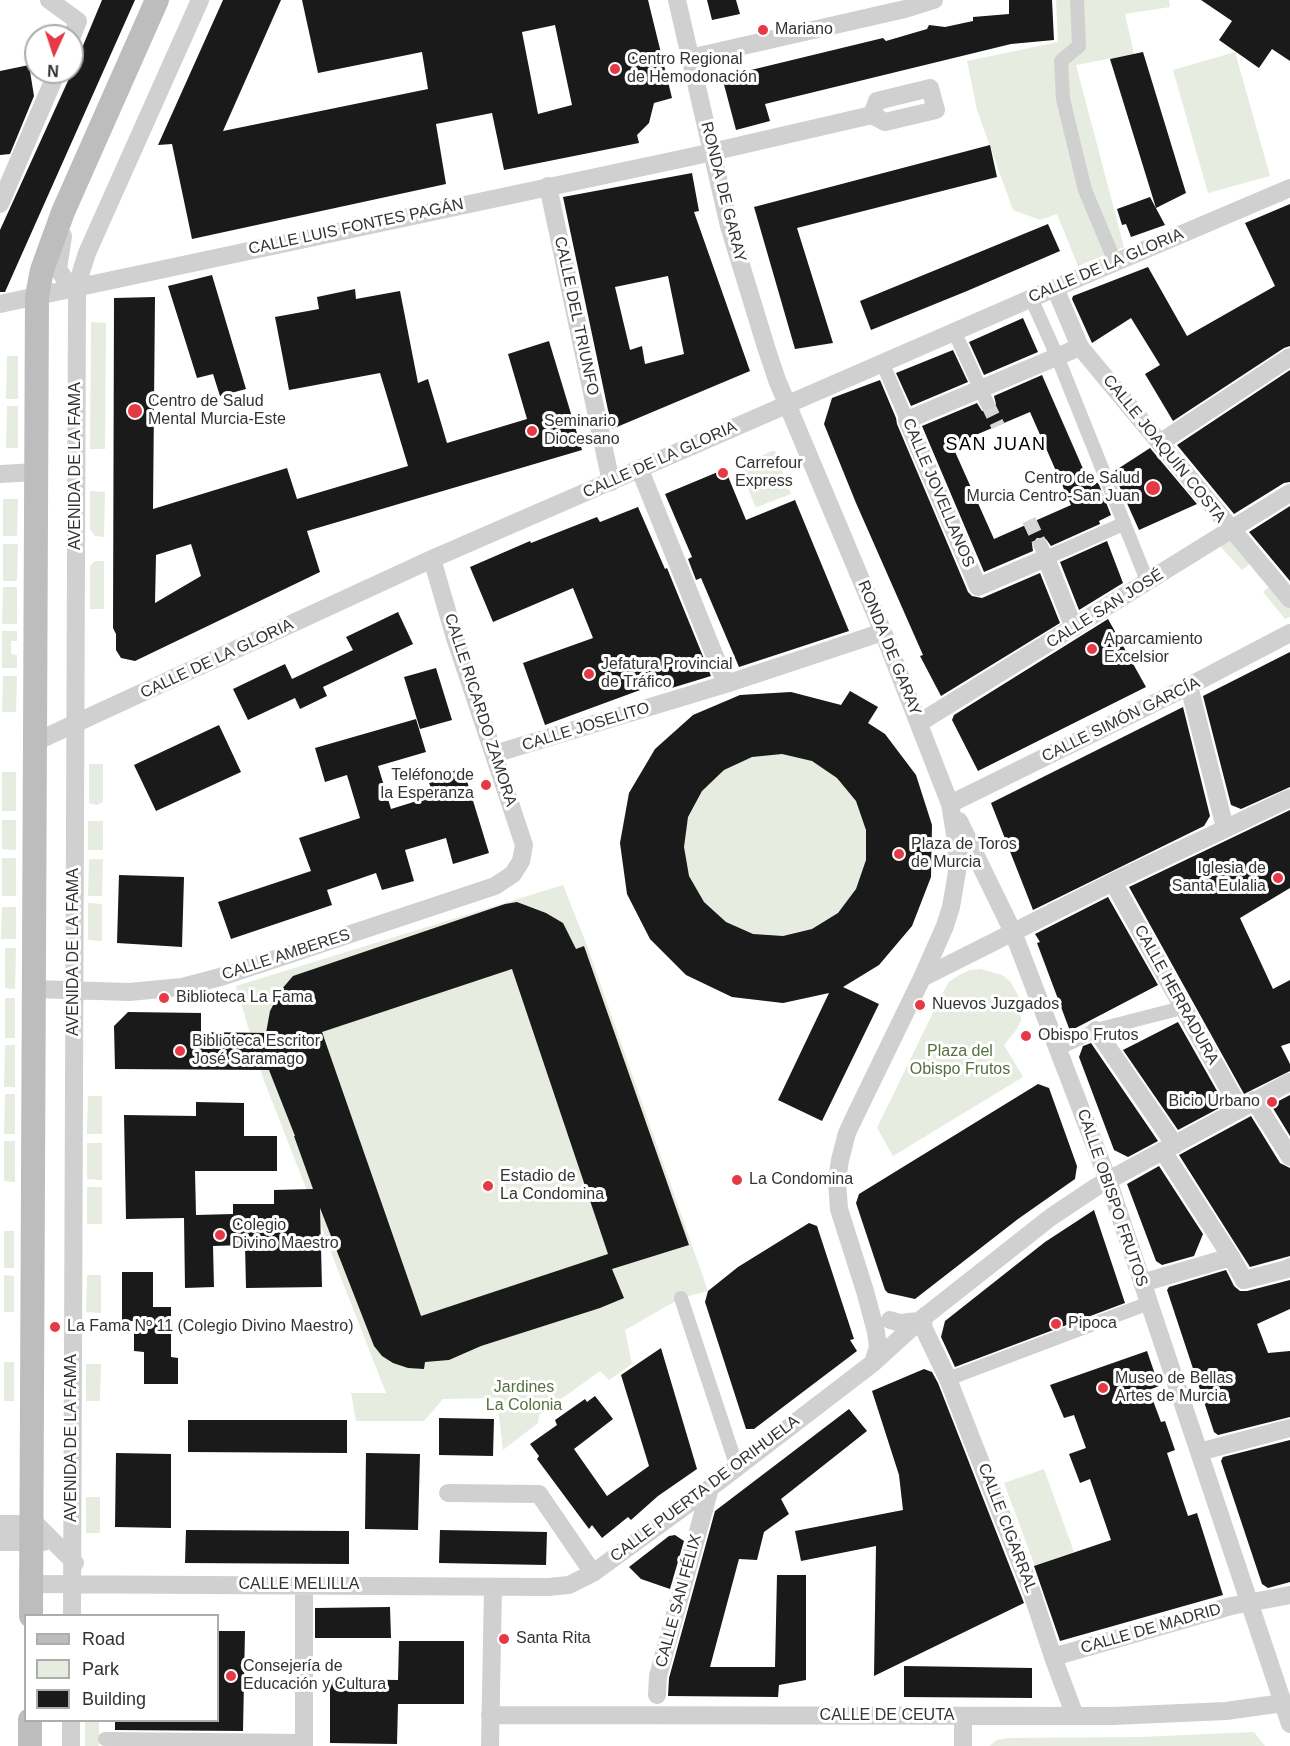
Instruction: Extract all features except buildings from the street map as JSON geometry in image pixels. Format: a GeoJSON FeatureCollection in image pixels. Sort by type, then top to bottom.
{"type":"FeatureCollection","features":[{"type":"Feature","properties":{"kind":"main road"},"geometry":{"type":"LineString","coordinates":[[31,1614],[31,1584],[38,1535],[34,989],[37,296],[42,270],[70,196],[158,0]]}},
{"type":"Feature","properties":{"kind":"main road"},"geometry":{"type":"LineString","coordinates":[[30,1722],[30,1746]]}},
{"type":"Feature","properties":{"kind":"street"},"geometry":{"type":"LineString","coordinates":[[49,0],[78,21],[77,24]]}},
{"type":"Feature","properties":{"kind":"street","name":"AVENIDA DE LA FAMA"},"geometry":{"type":"LineString","coordinates":[[72,1614],[78,288],[91,244],[200,0]]}},
{"type":"Feature","properties":{"kind":"street","name":"RONDA DE GARAY"},"geometry":{"type":"LineString","coordinates":[[677,0],[744,280],[777,380],[883,632],[950,804],[956,840],[957,872],[945,926],[847,1133],[837,1181],[839,1209],[866,1291],[883,1326],[897,1329],[897,1341]]}},
{"type":"Feature","properties":{"kind":"street"},"geometry":{"type":"LineString","coordinates":[[690,58],[905,5],[934,0]]}},
{"type":"Feature","properties":{"kind":"street"},"geometry":{"type":"LineString","coordinates":[[1077,0],[1079,46],[1061,61],[1063,99],[1085,190],[1115,262]]}},
{"type":"Feature","properties":{"kind":"street"},"geometry":{"type":"LineString","coordinates":[[0,204],[52,84]]}},
{"type":"Feature","properties":{"kind":"street","name":"CALLE LUIS FONTES PAGÁN"},"geometry":{"type":"LineString","coordinates":[[0,304],[872,116]]}},
{"type":"Feature","properties":{"kind":"street","name":"CALLE DEL TRIUNFO"},"geometry":{"type":"LineString","coordinates":[[548,186],[611,482]]}},
{"type":"Feature","properties":{"kind":"street","name":"CALLE DE LA GLORIA"},"geometry":{"type":"LineString","coordinates":[[35,742],[432,559],[640,470],[882,362],[1290,188]]}},
{"type":"Feature","properties":{"kind":"street"},"geometry":{"type":"LineString","coordinates":[[70,196],[58,269],[64,279],[78,288]]}},
{"type":"Feature","properties":{"kind":"street","name":"CALLE JOAQUÍN COSTA"},"geometry":{"type":"LineString","coordinates":[[1055,288],[1080,347],[1290,599]]}},
{"type":"Feature","properties":{"kind":"street"},"geometry":{"type":"LineString","coordinates":[[1031,298],[1057,356],[1148,583]]}},
{"type":"Feature","properties":{"kind":"street"},"geometry":{"type":"LineString","coordinates":[[954,331],[984,396]]}},
{"type":"Feature","properties":{"kind":"street"},"geometry":{"type":"LineString","coordinates":[[907,420],[984,396],[1057,356],[1080,347]]}},
{"type":"Feature","properties":{"kind":"street"},"geometry":{"type":"LineString","coordinates":[[1161,442],[1290,357]]}},
{"type":"Feature","properties":{"kind":"street","name":"CALLE JOVELLANOS"},"geometry":{"type":"LineString","coordinates":[[882,362],[978,587],[1043,552]]}},
{"type":"Feature","properties":{"kind":"street"},"geometry":{"type":"LineString","coordinates":[[640,470],[726,684]]}},
{"type":"Feature","properties":{"kind":"street"},"geometry":{"type":"LineString","coordinates":[[0,474],[36,472]]}},
{"type":"Feature","properties":{"kind":"street","name":"CALLE SAN JOSÉ"},"geometry":{"type":"LineString","coordinates":[[918,723],[1148,583],[1290,493]]}},
{"type":"Feature","properties":{"kind":"street"},"geometry":{"type":"LineString","coordinates":[[1074,627],[1043,552],[1123,524]]}},
{"type":"Feature","properties":{"kind":"street","name":"CALLE RICARDO ZAMORA"},"geometry":{"type":"LineString","coordinates":[[432,559],[455,638],[524,845],[521,861]]}},
{"type":"Feature","properties":{"kind":"street","name":"CALLE JOSELITO"},"geometry":{"type":"LineString","coordinates":[[494,754],[726,684],[883,632]]}},
{"type":"Feature","properties":{"kind":"street","name":"CALLE SIMÓN GARCÍA"},"geometry":{"type":"LineString","coordinates":[[950,804],[1189,686],[1290,633]]}},
{"type":"Feature","properties":{"kind":"street"},"geometry":{"type":"LineString","coordinates":[[1189,686],[1225,828]]}},
{"type":"Feature","properties":{"kind":"street"},"geometry":{"type":"LineString","coordinates":[[922,978],[1113,882],[1290,798]]}},
{"type":"Feature","properties":{"kind":"street","name":"CALLE OBISPO FRUTOS"},"geometry":{"type":"LineString","coordinates":[[950,804],[1013,932],[1108,1180],[1290,1724]]}},
{"type":"Feature","properties":{"kind":"street","name":"CALLE AMBERES"},"geometry":{"type":"LineString","coordinates":[[34,989],[159,991],[224,976],[495,886],[513,874],[521,861]]}},
{"type":"Feature","properties":{"kind":"street","name":"CALLE HERRADURA"},"geometry":{"type":"LineString","coordinates":[[1113,882],[1182,1008],[1247,1104],[1290,1157]]}},
{"type":"Feature","properties":{"kind":"street"},"geometry":{"type":"LineString","coordinates":[[1058,1049],[1096,1030],[1182,1008]]}},
{"type":"Feature","properties":{"kind":"street"},"geometry":{"type":"LineString","coordinates":[[1096,1030],[1169,1148],[1209,1224],[1244,1280],[1290,1267]]}},
{"type":"Feature","properties":{"kind":"street","name":"CALLE PUERTA DE ORIHUELA"},"geometry":{"type":"LineString","coordinates":[[493,1587],[563,1586],[576,1582],[593,1572],[710,1488],[873,1363],[923,1318],[1051,1217],[1108,1180],[1290,1082]]}},
{"type":"Feature","properties":{"kind":"street"},"geometry":{"type":"LineString","coordinates":[[1142,1283],[1231,1257]]}},
{"type":"Feature","properties":{"kind":"street"},"geometry":{"type":"LineString","coordinates":[[681,1298],[737,1467]]}},
{"type":"Feature","properties":{"kind":"street"},"geometry":{"type":"LineString","coordinates":[[948,1378],[1149,1303]]}},
{"type":"Feature","properties":{"kind":"street"},"geometry":{"type":"LineString","coordinates":[[873,1363],[883,1326],[923,1318]]}},
{"type":"Feature","properties":{"kind":"street","name":"CALLE CIGARRAL"},"geometry":{"type":"LineString","coordinates":[[923,1318],[923,1326],[948,1378],[1032,1590],[1075,1716]]}},
{"type":"Feature","properties":{"kind":"street"},"geometry":{"type":"LineString","coordinates":[[897,1341],[916,1339],[930,1342]]}},
{"type":"Feature","properties":{"kind":"street"},"geometry":{"type":"LineString","coordinates":[[1199,1452],[1290,1428]]}},
{"type":"Feature","properties":{"kind":"street","name":"CALLE SAN FÉLIX"},"geometry":{"type":"LineString","coordinates":[[657,1715],[658,1677],[710,1488]]}},
{"type":"Feature","properties":{"kind":"street"},"geometry":{"type":"LineString","coordinates":[[448,1493],[539,1494],[593,1572]]}},
{"type":"Feature","properties":{"kind":"street"},"geometry":{"type":"LineString","coordinates":[[0,1542],[65,1530],[72,1510]]}},
{"type":"Feature","properties":{"kind":"street"},"geometry":{"type":"LineString","coordinates":[[0,1524],[38,1535],[54,1549],[72,1560],[90,1579],[105,1584]]}},
{"type":"Feature","properties":{"kind":"street","name":"CALLE MELILLA"},"geometry":{"type":"LineString","coordinates":[[31,1584],[493,1587]]}},
{"type":"Feature","properties":{"kind":"street"},"geometry":{"type":"LineString","coordinates":[[105,1739],[304,1744],[304,1586]]}},
{"type":"Feature","properties":{"kind":"street"},"geometry":{"type":"LineString","coordinates":[[490,1746],[493,1587]]}},
{"type":"Feature","properties":{"kind":"street","name":"CALLE DE MADRID"},"geometry":{"type":"LineString","coordinates":[[1053,1657],[1249,1601],[1290,1594]]}},
{"type":"Feature","properties":{"kind":"street","name":"CALLE DE CEUTA"},"geometry":{"type":"LineString","coordinates":[[490,1714],[1123,1716],[1226,1711],[1283,1703]]}},
{"type":"Feature","properties":{"kind":"street"},"geometry":{"type":"LineString","coordinates":[[963,1716],[963,1746]]}},
{"type":"Feature","properties":{"kind":"street"},"geometry":{"type":"LineString","coordinates":[[71,1722],[71,1746]]}},
{"type":"Feature","properties":{"kind":"green space"},"geometry":{"type":"Polygon","coordinates":[[[1056,0],[1169,0],[1170,7],[1125,14],[1134,54],[1076,65],[1124,247],[1078,266],[1057,214],[1040,220],[1013,210],[977,110],[967,61],[1058,42],[1056,0]]]}},
{"type":"Feature","properties":{"kind":"green space"},"geometry":{"type":"Polygon","coordinates":[[[1235,52],[1270,176],[1208,193],[1173,70],[1235,52]]]}},
{"type":"Feature","properties":{"kind":"green space"},"geometry":{"type":"Polygon","coordinates":[[[91,322],[106,323],[105,449],[90,449],[91,322]]]}},
{"type":"Feature","properties":{"kind":"green space"},"geometry":{"type":"Polygon","coordinates":[[[7,356],[18,356],[18,399],[6,399],[7,356]]]}},
{"type":"Feature","properties":{"kind":"green space"},"geometry":{"type":"Polygon","coordinates":[[[7,406],[18,406],[18,448],[6,448],[7,406]]]}},
{"type":"Feature","properties":{"kind":"green space"},"geometry":{"type":"Polygon","coordinates":[[[775,451],[791,494],[757,507],[739,466],[775,451]]]}},
{"type":"Feature","properties":{"kind":"green space"},"geometry":{"type":"Polygon","coordinates":[[[90,491],[105,492],[104,537],[95,536],[90,529],[90,491]]]}},
{"type":"Feature","properties":{"kind":"green space"},"geometry":{"type":"Polygon","coordinates":[[[3,499],[18,499],[17,536],[3,536],[3,499]]]}},
{"type":"Feature","properties":{"kind":"green space"},"geometry":{"type":"Polygon","coordinates":[[[1231,535],[1256,559],[1242,570],[1218,544],[1231,535]]]}},
{"type":"Feature","properties":{"kind":"green space"},"geometry":{"type":"Polygon","coordinates":[[[3,544],[18,544],[17,581],[3,581],[3,544]]]}},
{"type":"Feature","properties":{"kind":"green space"},"geometry":{"type":"Polygon","coordinates":[[[95,561],[104,561],[104,609],[90,609],[90,566],[95,561]]]}},
{"type":"Feature","properties":{"kind":"green space"},"geometry":{"type":"Polygon","coordinates":[[[1275,582],[1290,599],[1290,617],[1285,619],[1263,592],[1275,582]]]}},
{"type":"Feature","properties":{"kind":"green space"},"geometry":{"type":"Polygon","coordinates":[[[3,587],[17,587],[17,624],[2,624],[3,587]]]}},
{"type":"Feature","properties":{"kind":"green space"},"geometry":{"type":"Polygon","coordinates":[[[2,631],[17,631],[17,641],[11,641],[11,654],[17,655],[17,668],[2,668],[2,631]]]}},
{"type":"Feature","properties":{"kind":"green space"},"geometry":{"type":"Polygon","coordinates":[[[3,676],[17,676],[16,712],[2,712],[3,676]]]}},
{"type":"Feature","properties":{"kind":"green space","name":"Plaza de Toros de Murcia"},"geometry":{"type":"Polygon","coordinates":[[[850,691],[878,707],[868,723],[885,734],[931,877],[912,926],[879,965],[834,992],[783,1003],[732,997],[686,975],[650,939],[627,894],[620,843],[629,793],[655,749],[693,715],[740,695],[791,692],[841,705],[850,691]]]}},
{"type":"Feature","properties":{"kind":"green space"},"geometry":{"type":"Polygon","coordinates":[[[89,764],[103,764],[103,802],[97,805],[89,803],[89,764]]]}},
{"type":"Feature","properties":{"kind":"green space"},"geometry":{"type":"Polygon","coordinates":[[[2,772],[16,772],[16,811],[2,811],[2,772]]]}},
{"type":"Feature","properties":{"kind":"green space"},"geometry":{"type":"Polygon","coordinates":[[[2,820],[16,820],[16,850],[2,849],[2,820]]]}},
{"type":"Feature","properties":{"kind":"green space"},"geometry":{"type":"Polygon","coordinates":[[[88,821],[103,821],[103,850],[88,850],[88,821]]]}},
{"type":"Feature","properties":{"kind":"green space"},"geometry":{"type":"Polygon","coordinates":[[[2,858],[16,858],[16,896],[2,896],[2,858]]]}},
{"type":"Feature","properties":{"kind":"green space"},"geometry":{"type":"Polygon","coordinates":[[[89,859],[103,859],[102,896],[88,896],[89,859]]]}},
{"type":"Feature","properties":{"kind":"green space","name":"Estadio de La Condomina"},"geometry":{"type":"Polygon","coordinates":[[[563,885],[586,943],[708,1291],[681,1298],[625,1330],[632,1364],[609,1380],[600,1371],[539,1415],[538,1423],[503,1450],[497,1398],[443,1399],[424,1421],[356,1421],[351,1393],[386,1393],[263,1078],[236,986],[563,885]]]}},
{"type":"Feature","properties":{"kind":"green space"},"geometry":{"type":"Polygon","coordinates":[[[88,903],[102,904],[102,941],[88,940],[88,903]]]}},
{"type":"Feature","properties":{"kind":"green space"},"geometry":{"type":"Polygon","coordinates":[[[2,907],[16,907],[16,939],[1,939],[2,907]]]}},
{"type":"Feature","properties":{"kind":"green space"},"geometry":{"type":"Polygon","coordinates":[[[5,948],[16,948],[15,989],[5,988],[5,948]]]}},
{"type":"Feature","properties":{"kind":"green space","name":"Plaza del Obispo Frutos"},"geometry":{"type":"Polygon","coordinates":[[[981,969],[1002,975],[1010,981],[1020,999],[1021,1020],[1004,1045],[1023,1077],[893,1156],[877,1128],[949,982],[970,970],[981,969]]]}},
{"type":"Feature","properties":{"kind":"green space"},"geometry":{"type":"Polygon","coordinates":[[[5,998],[15,998],[15,1038],[5,1038],[5,998]]]}},
{"type":"Feature","properties":{"kind":"green space"},"geometry":{"type":"Polygon","coordinates":[[[5,1045],[15,1045],[15,1087],[4,1087],[5,1045]]]}},
{"type":"Feature","properties":{"kind":"green space"},"geometry":{"type":"Polygon","coordinates":[[[5,1094],[15,1094],[15,1134],[4,1134],[5,1094]]]}},
{"type":"Feature","properties":{"kind":"green space"},"geometry":{"type":"Polygon","coordinates":[[[88,1096],[102,1096],[102,1134],[87,1134],[88,1096]]]}},
{"type":"Feature","properties":{"kind":"green space"},"geometry":{"type":"Polygon","coordinates":[[[4,1141],[15,1141],[15,1182],[4,1181],[4,1141]]]}},
{"type":"Feature","properties":{"kind":"green space"},"geometry":{"type":"Polygon","coordinates":[[[87,1143],[102,1143],[102,1180],[87,1179],[87,1143]]]}},
{"type":"Feature","properties":{"kind":"green space"},"geometry":{"type":"Polygon","coordinates":[[[87,1187],[102,1187],[102,1224],[87,1224],[87,1187]]]}},
{"type":"Feature","properties":{"kind":"green space"},"geometry":{"type":"Polygon","coordinates":[[[4,1231],[14,1231],[14,1268],[4,1268],[4,1231]]]}},
{"type":"Feature","properties":{"kind":"green space"},"geometry":{"type":"Polygon","coordinates":[[[4,1275],[14,1276],[14,1312],[4,1312],[4,1275]]]}},
{"type":"Feature","properties":{"kind":"green space"},"geometry":{"type":"Polygon","coordinates":[[[87,1275],[101,1275],[101,1313],[86,1312],[87,1275]]]}},
{"type":"Feature","properties":{"kind":"green space"},"geometry":{"type":"Polygon","coordinates":[[[4,1362],[14,1362],[14,1401],[4,1401],[4,1362]]]}},
{"type":"Feature","properties":{"kind":"green space"},"geometry":{"type":"Polygon","coordinates":[[[86,1364],[101,1364],[100,1401],[86,1401],[86,1364]]]}},
{"type":"Feature","properties":{"kind":"green space"},"geometry":{"type":"Polygon","coordinates":[[[1044,1469],[1074,1552],[1035,1566],[1004,1483],[1044,1469]]]}},
{"type":"Feature","properties":{"kind":"green space"},"geometry":{"type":"Polygon","coordinates":[[[86,1497],[100,1497],[100,1533],[86,1533],[86,1497]]]}},
{"type":"Feature","properties":{"kind":"green space"},"geometry":{"type":"Polygon","coordinates":[[[85,1722],[99,1722],[99,1746],[85,1746],[85,1722]]]}},
{"type":"Feature","properties":{"kind":"green space"},"geometry":{"type":"Polygon","coordinates":[[[1254,1732],[1265,1746],[989,1746],[997,1740],[1008,1738],[1140,1737],[1254,1732]]]}},
{"type":"Feature","properties":{"kind":"tunnel"},"geometry":{"type":"LineString","coordinates":[[987,403],[998,426]]}},
{"type":"Feature","properties":{"kind":"tunnel"},"geometry":{"type":"LineString","coordinates":[[1029,520],[1041,546]]}},
{"type":"Feature","properties":{"kind":"place","name":"Mariano"},"geometry":{"type":"Point","coordinates":[763,30]}},
{"type":"Feature","properties":{"kind":"place","name":"Centro Regional de Hemodonación"},"geometry":{"type":"Point","coordinates":[615,69]}},
{"type":"Feature","properties":{"kind":"place","name":"Centro de Salud Mental Murcia-Este"},"geometry":{"type":"Point","coordinates":[135,411]}},
{"type":"Feature","properties":{"kind":"place","name":"Seminario Diocesano"},"geometry":{"type":"Point","coordinates":[532,431]}},
{"type":"Feature","properties":{"kind":"place","name":"Carrefour Express"},"geometry":{"type":"Point","coordinates":[723,473]}},
{"type":"Feature","properties":{"kind":"place","name":"Centro de Salud Murcia Centro-San Juan"},"geometry":{"type":"Point","coordinates":[1153,488]}},
{"type":"Feature","properties":{"kind":"place","name":"Aparcamiento Excelsior"},"geometry":{"type":"Point","coordinates":[1092,649]}},
{"type":"Feature","properties":{"kind":"place","name":"Jefatura Provincial de Tráfico"},"geometry":{"type":"Point","coordinates":[589,674]}},
{"type":"Feature","properties":{"kind":"place","name":"Teléfono de la Esperanza"},"geometry":{"type":"Point","coordinates":[486,785]}},
{"type":"Feature","properties":{"kind":"place","name":"Plaza de Toros de Murcia"},"geometry":{"type":"Point","coordinates":[899,854]}},
{"type":"Feature","properties":{"kind":"place","name":"Iglesia de Santa Eulalia"},"geometry":{"type":"Point","coordinates":[1278,878]}},
{"type":"Feature","properties":{"kind":"place","name":"Biblioteca La Fama"},"geometry":{"type":"Point","coordinates":[164,998]}},
{"type":"Feature","properties":{"kind":"place","name":"Nuevos Juzgados"},"geometry":{"type":"Point","coordinates":[920,1005]}},
{"type":"Feature","properties":{"kind":"place","name":"Obispo Frutos"},"geometry":{"type":"Point","coordinates":[1026,1036]}},
{"type":"Feature","properties":{"kind":"place","name":"Biblioteca Escritor José Saramago"},"geometry":{"type":"Point","coordinates":[180,1051]}},
{"type":"Feature","properties":{"kind":"place","name":"Bicio Urbano"},"geometry":{"type":"Point","coordinates":[1272,1102]}},
{"type":"Feature","properties":{"kind":"place","name":"La Condomina"},"geometry":{"type":"Point","coordinates":[737,1180]}},
{"type":"Feature","properties":{"kind":"place","name":"Estadio de La Condomina"},"geometry":{"type":"Point","coordinates":[488,1186]}},
{"type":"Feature","properties":{"kind":"place","name":"Colegio Divino Maestro"},"geometry":{"type":"Point","coordinates":[220,1235]}},
{"type":"Feature","properties":{"kind":"place","name":"Pipoca"},"geometry":{"type":"Point","coordinates":[1056,1324]}},
{"type":"Feature","properties":{"kind":"place","name":"La Fama Nº 11 (Colegio Divino Maestro)"},"geometry":{"type":"Point","coordinates":[55,1327]}},
{"type":"Feature","properties":{"kind":"place","name":"Museo de Bellas Artes de Murcia"},"geometry":{"type":"Point","coordinates":[1103,1388]}},
{"type":"Feature","properties":{"kind":"place","name":"Santa Rita"},"geometry":{"type":"Point","coordinates":[504,1639]}},
{"type":"Feature","properties":{"kind":"place","name":"Consejería de Educación y Cultura"},"geometry":{"type":"Point","coordinates":[231,1676]}},
{"type":"Feature","properties":{"kind":"district","name":"SAN JUAN"},"geometry":{"type":"Point","coordinates":[996,445]}},
{"type":"Feature","properties":{"kind":"park label","name":"Jardines La Colonia"},"geometry":{"type":"Point","coordinates":[524,1397]}}]}
